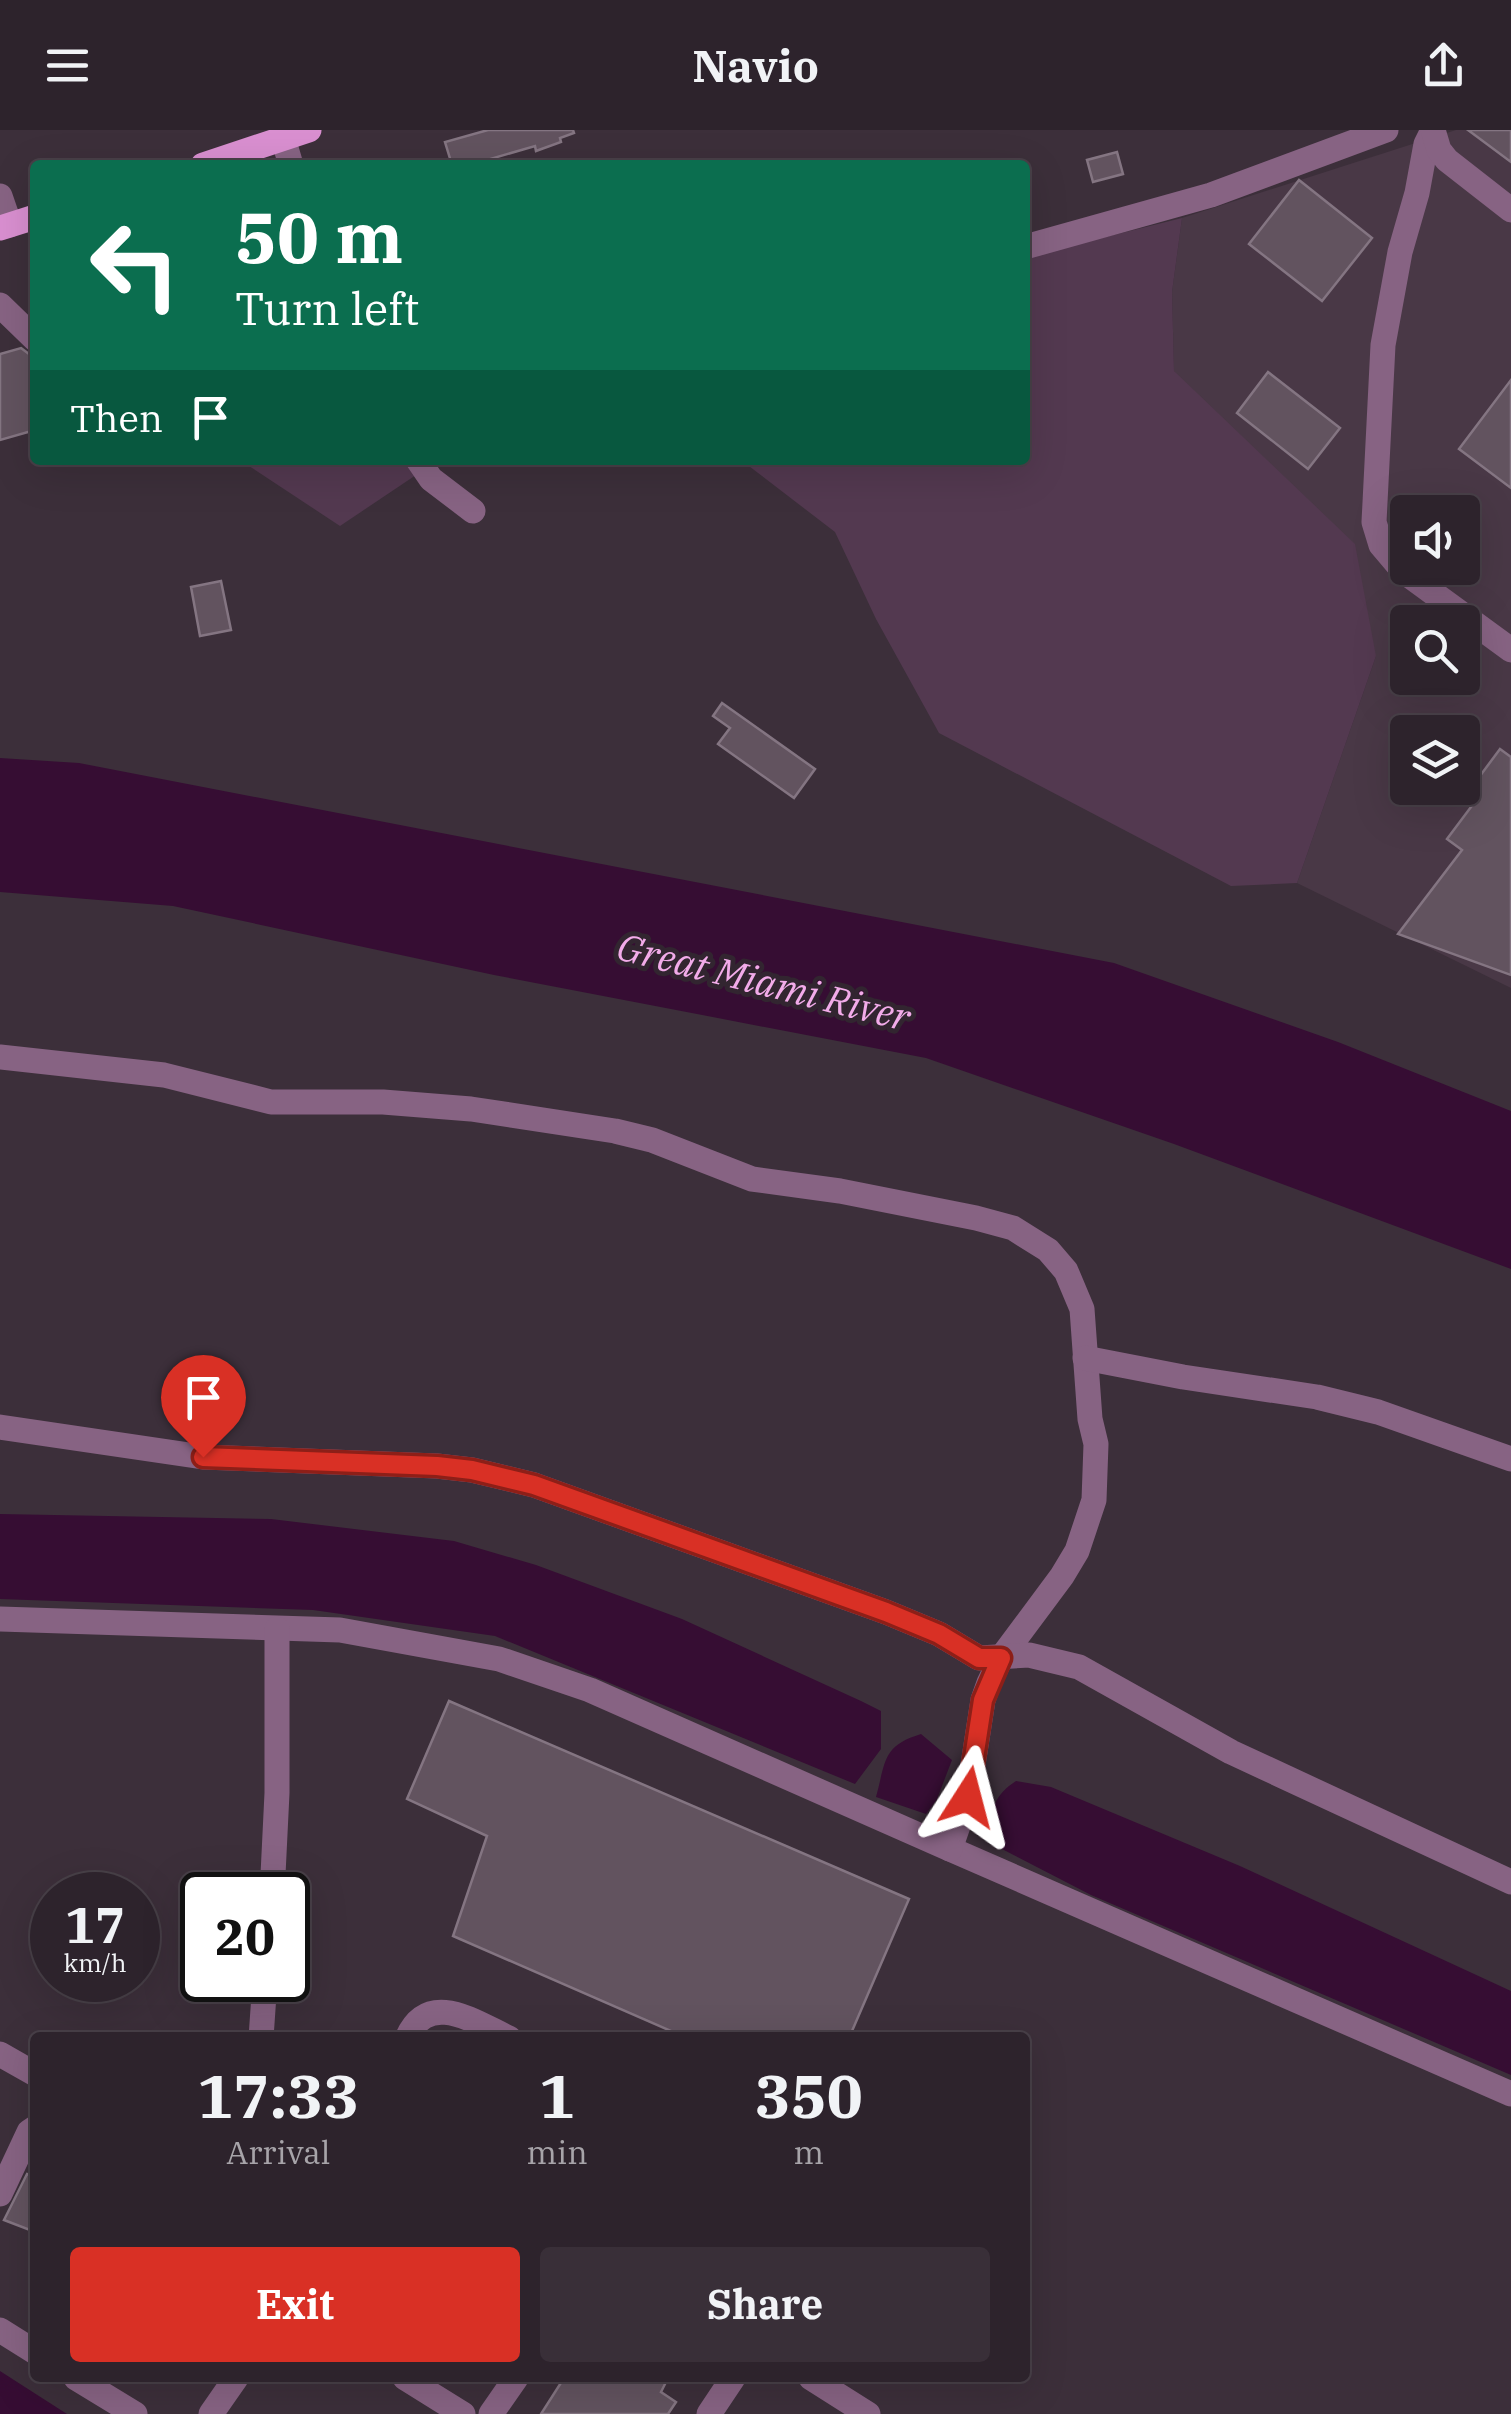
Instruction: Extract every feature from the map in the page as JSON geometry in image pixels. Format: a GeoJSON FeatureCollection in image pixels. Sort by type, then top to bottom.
{"type":"FeatureCollection","features":[{"type":"Feature","properties":{"kind":"main road"},"geometry":{"type":"LineString","coordinates":[[217,160],[309,130]]}},
{"type":"Feature","properties":{"kind":"street"},"geometry":{"type":"LineString","coordinates":[[1030,246],[1211,194],[1386,130]]}},
{"type":"Feature","properties":{"kind":"street"},"geometry":{"type":"LineString","coordinates":[[1433,130],[1439,150],[1447,160],[1511,210]]}},
{"type":"Feature","properties":{"kind":"street"},"geometry":{"type":"LineString","coordinates":[[1433,130],[1426,144],[1388,307],[1378,389],[1374,522],[1381,544],[1403,571],[1511,650]]}},
{"type":"Feature","properties":{"kind":"street"},"geometry":{"type":"LineString","coordinates":[[283,138],[290,160]]}},
{"type":"Feature","properties":{"kind":"street"},"geometry":{"type":"LineString","coordinates":[[0,196],[15,224]]}},
{"type":"Feature","properties":{"kind":"street"},"geometry":{"type":"LineString","coordinates":[[0,306],[30,334]]}},
{"type":"Feature","properties":{"kind":"street"},"geometry":{"type":"LineString","coordinates":[[421,465],[431,479],[473,511]]}},
{"type":"Feature","properties":{"kind":"street"},"geometry":{"type":"LineString","coordinates":[[0,1057],[148,1072],[270,1102],[383,1102],[470,1109],[615,1131],[652,1140],[752,1179],[840,1191],[994,1223],[1031,1238],[1066,1271],[1082,1309],[1097,1474],[1088,1524],[1062,1576],[1001,1658],[983,1700],[968,1797],[950,1849]]}},
{"type":"Feature","properties":{"kind":"street"},"geometry":{"type":"LineString","coordinates":[[1085,1358],[1317,1397],[1378,1412],[1511,1459]]}},
{"type":"Feature","properties":{"kind":"street"},"geometry":{"type":"LineString","coordinates":[[0,1427],[203,1457],[376,1462],[472,1470],[582,1501],[886,1612],[939,1634],[979,1658],[1029,1655],[1079,1668],[1231,1752],[1511,1882]]}},
{"type":"Feature","properties":{"kind":"street"},"geometry":{"type":"LineString","coordinates":[[0,1619],[340,1630],[484,1655],[538,1671],[590,1690],[1511,2094]]}},
{"type":"Feature","properties":{"kind":"street"},"geometry":{"type":"LineString","coordinates":[[273,1872],[278,1630]]}},
{"type":"Feature","properties":{"kind":"street"},"geometry":{"type":"LineString","coordinates":[[261,2032],[263,2002]]}},
{"type":"Feature","properties":{"kind":"street"},"geometry":{"type":"LineString","coordinates":[[409,2032],[414,2021],[431,2012],[452,2012],[496,2032]]}},
{"type":"Feature","properties":{"kind":"street"},"geometry":{"type":"LineString","coordinates":[[0,2054],[30,2071]]}},
{"type":"Feature","properties":{"kind":"street"},"geometry":{"type":"LineString","coordinates":[[0,2194],[30,2131]]}},
{"type":"Feature","properties":{"kind":"street"},"geometry":{"type":"LineString","coordinates":[[0,2330],[30,2349]]}},
{"type":"Feature","properties":{"kind":"street"},"geometry":{"type":"LineString","coordinates":[[83,2382],[135,2414]]}},
{"type":"Feature","properties":{"kind":"street"},"geometry":{"type":"LineString","coordinates":[[211,2414],[233,2382]]}},
{"type":"Feature","properties":{"kind":"street"},"geometry":{"type":"LineString","coordinates":[[412,2382],[463,2414]]}},
{"type":"Feature","properties":{"kind":"street"},"geometry":{"type":"LineString","coordinates":[[492,2414],[513,2382]]}},
{"type":"Feature","properties":{"kind":"street"},"geometry":{"type":"LineString","coordinates":[[709,2414],[730,2382]]}},
{"type":"Feature","properties":{"kind":"street"},"geometry":{"type":"LineString","coordinates":[[826,2382],[864,2413]]}},
{"type":"Feature","properties":{"kind":"shaded area"},"geometry":{"type":"Polygon","coordinates":[[[1456,130],[1511,130],[1511,988],[1297,883],[1376,656],[1174,371],[1172,292],[1182,218],[1456,130]]]}},
{"type":"Feature","properties":{"kind":"shaded area"},"geometry":{"type":"Polygon","coordinates":[[[1182,218],[1172,292],[1174,371],[1355,544],[1376,656],[1297,883],[1231,886],[939,733],[876,619],[835,532],[748,465],[1030,465],[1030,256],[1182,218]]]}},
{"type":"Feature","properties":{"kind":"shaded area"},"geometry":{"type":"Polygon","coordinates":[[[248,465],[406,465],[416,475],[340,526],[248,465]]]}},
{"type":"Feature","properties":{"kind":"water","name":"Great Miami River"},"geometry":{"type":"Polygon","coordinates":[[[0,758],[79,763],[1114,963],[1338,1042],[1511,1111],[1511,1269],[1174,1144],[926,1058],[494,975],[173,906],[0,892],[0,758]]]}},
{"type":"Feature","properties":{"kind":"water"},"geometry":{"type":"Polygon","coordinates":[[[0,1514],[271,1519],[454,1541],[536,1565],[682,1619],[861,1701],[881,1711],[881,1749],[855,1784],[495,1636],[313,1610],[0,1599],[0,1514]]]}},
{"type":"Feature","properties":{"kind":"water"},"geometry":{"type":"Polygon","coordinates":[[[921,1734],[952,1760],[937,1799],[926,1814],[876,1797],[884,1764],[892,1750],[921,1734]]]}},
{"type":"Feature","properties":{"kind":"water"},"geometry":{"type":"Polygon","coordinates":[[[1016,1781],[1051,1787],[1240,1866],[1511,1991],[1511,2075],[1091,1895],[1000,1848],[987,1833],[998,1797],[1016,1781]]]}},
{"type":"Feature","properties":{"kind":"water"},"geometry":{"type":"Polygon","coordinates":[[[0,2371],[67,2414],[0,2414],[0,2371]]]}},
{"type":"Feature","properties":{"kind":"building"},"geometry":{"type":"Polygon","coordinates":[[[488,130],[574,133],[536,151],[535,146],[487,160],[450,160],[445,142],[488,130]]]}},
{"type":"Feature","properties":{"kind":"building"},"geometry":{"type":"Polygon","coordinates":[[[1468,130],[1511,130],[1511,162],[1468,130]]]}},
{"type":"Feature","properties":{"kind":"building"},"geometry":{"type":"Polygon","coordinates":[[[1117,152],[1123,174],[1093,182],[1087,160],[1117,152]]]}},
{"type":"Feature","properties":{"kind":"building"},"geometry":{"type":"Polygon","coordinates":[[[1299,180],[1372,238],[1322,301],[1249,244],[1299,180]]]}},
{"type":"Feature","properties":{"kind":"building"},"geometry":{"type":"Polygon","coordinates":[[[21,348],[29,354],[30,431],[0,440],[0,354],[21,348]]]}},
{"type":"Feature","properties":{"kind":"building"},"geometry":{"type":"Polygon","coordinates":[[[1268,372],[1340,428],[1308,469],[1237,413],[1268,372]]]}},
{"type":"Feature","properties":{"kind":"building"},"geometry":{"type":"Polygon","coordinates":[[[1511,380],[1511,488],[1459,449],[1511,380]]]}},
{"type":"Feature","properties":{"kind":"building"},"geometry":{"type":"Polygon","coordinates":[[[221,581],[231,630],[200,636],[191,587],[221,581]]]}},
{"type":"Feature","properties":{"kind":"building"},"geometry":{"type":"Polygon","coordinates":[[[722,703],[815,769],[794,798],[718,744],[730,728],[713,716],[722,703]]]}},
{"type":"Feature","properties":{"kind":"building"},"geometry":{"type":"Polygon","coordinates":[[[1500,749],[1511,757],[1511,975],[1398,934],[1462,850],[1447,839],[1472,805],[1480,805],[1480,776],[1500,749]]]}},
{"type":"Feature","properties":{"kind":"building"},"geometry":{"type":"Polygon","coordinates":[[[449,1701],[909,1899],[852,2032],[673,2032],[453,1936],[487,1836],[407,1799],[449,1701]]]}},
{"type":"Feature","properties":{"kind":"building"},"geometry":{"type":"Polygon","coordinates":[[[27,2174],[30,2175],[30,2230],[4,2220],[27,2174]]]}},
{"type":"Feature","properties":{"kind":"building"},"geometry":{"type":"Polygon","coordinates":[[[561,2382],[666,2382],[661,2392],[676,2402],[668,2414],[541,2414],[561,2382]]]}},
{"type":"Feature","properties":{"kind":"route"},"geometry":{"type":"LineString","coordinates":[[203,1457],[437,1466],[534,1485],[886,1612],[939,1634],[979,1658],[1001,1658],[983,1700],[968,1797]]}}]}
